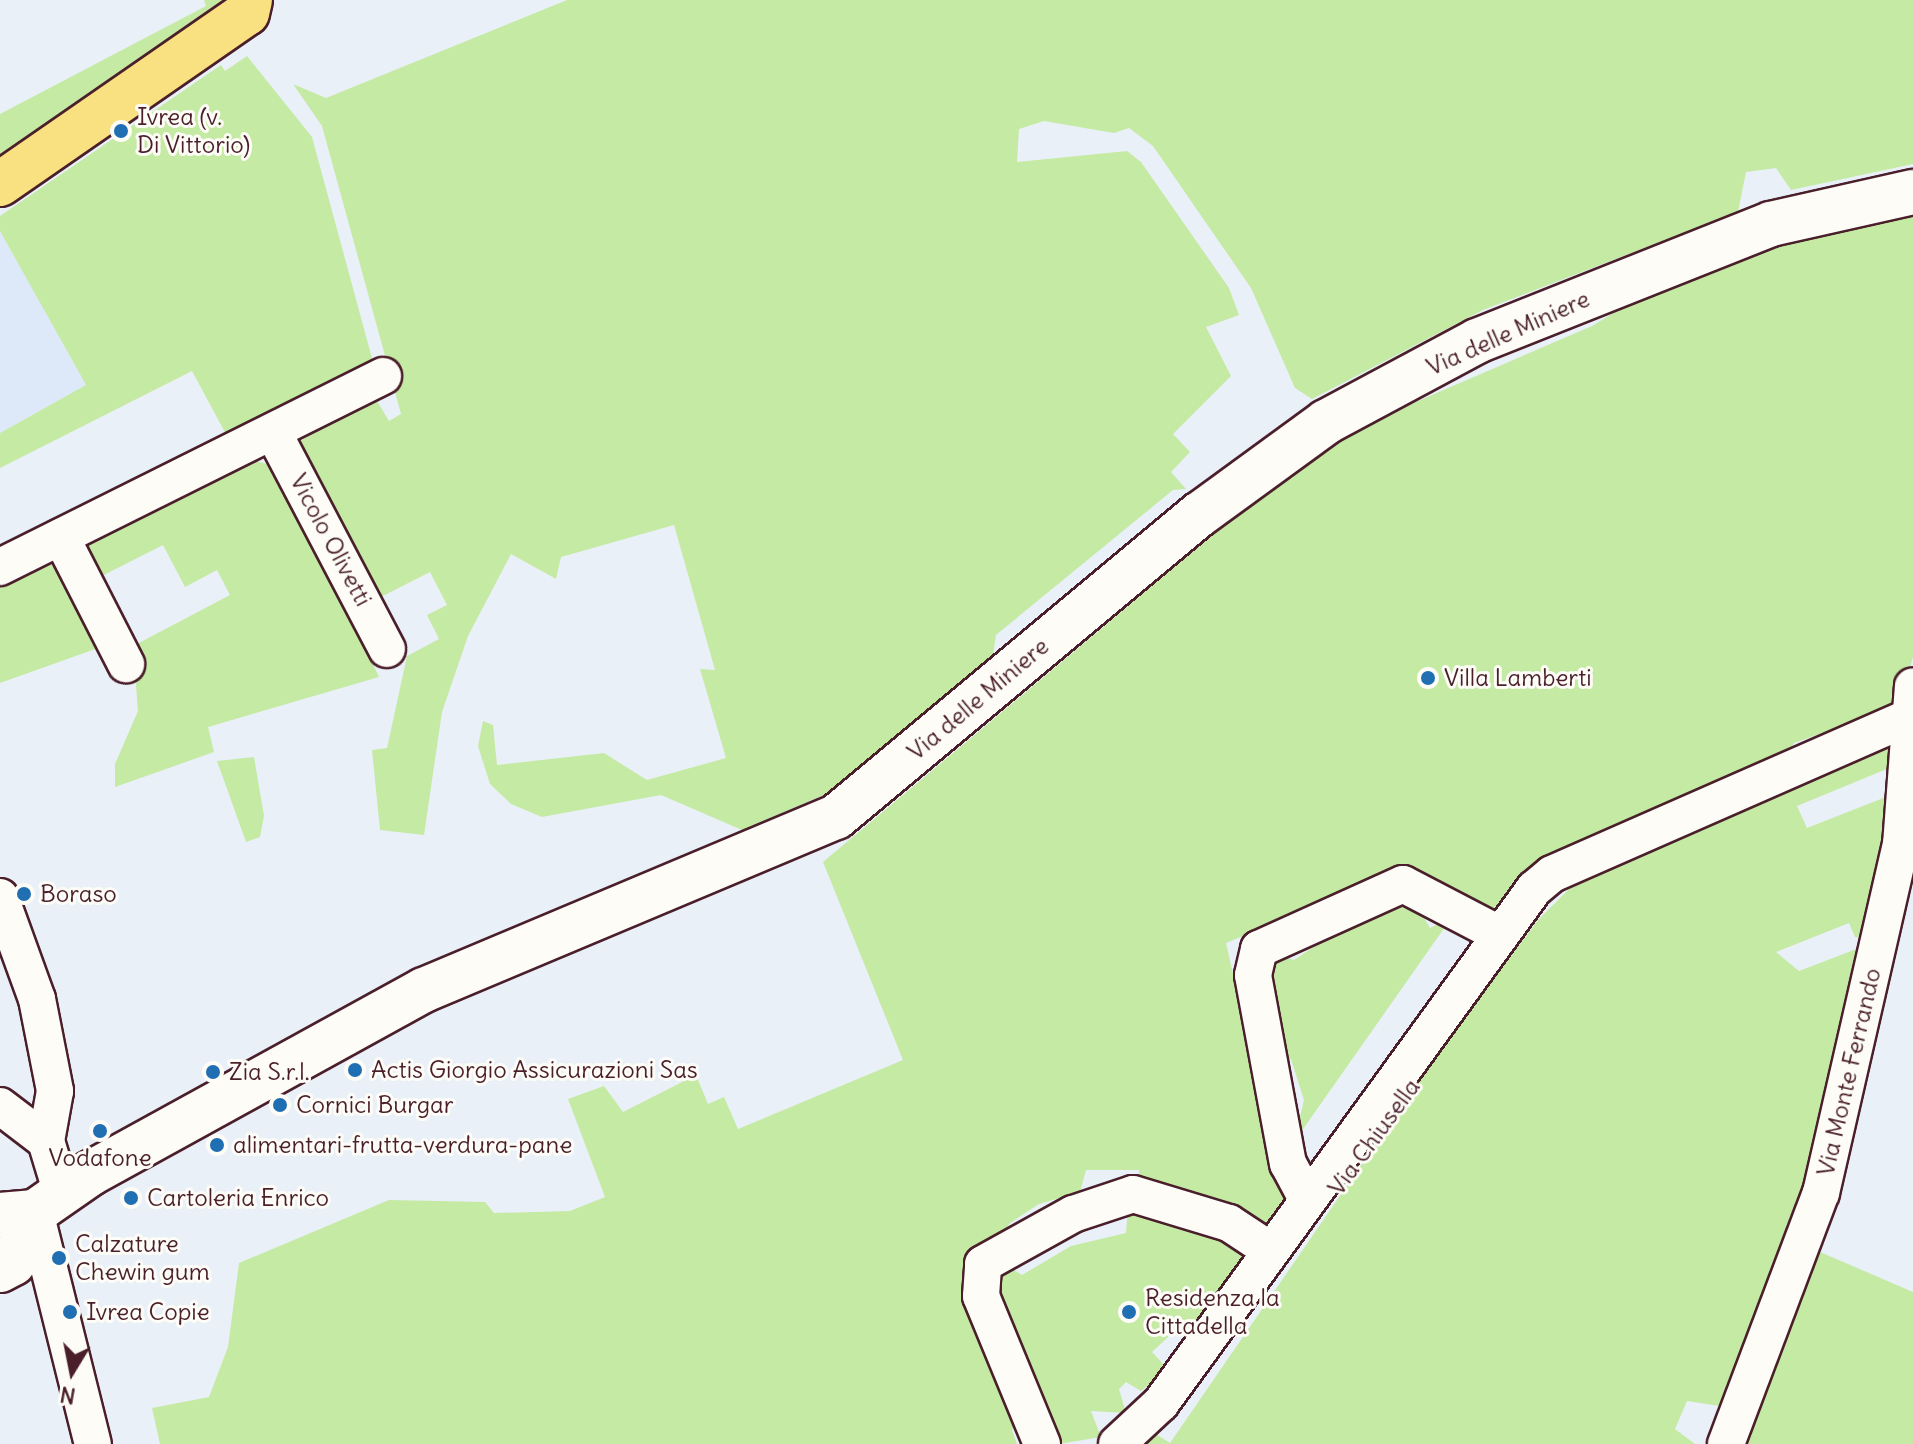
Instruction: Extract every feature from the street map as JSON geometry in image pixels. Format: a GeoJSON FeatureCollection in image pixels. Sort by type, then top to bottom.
{"type":"FeatureCollection","features":[{"type":"Feature","properties":{"kind":"main road"},"geometry":{"type":"LineString","coordinates":[[0,184],[247,13],[250,0]]}},
{"type":"Feature","properties":{"kind":"street","name":"Via delle Miniere"},"geometry":{"type":"LineString","coordinates":[[32,1207],[424,990],[836,817],[1200,514],[1326,422],[1477,341],[1771,224],[1913,192]]}},
{"type":"Feature","properties":{"kind":"street"},"geometry":{"type":"LineString","coordinates":[[0,567],[383,376]]}},
{"type":"Feature","properties":{"kind":"street","name":"Vicolo Olivetti"},"geometry":{"type":"LineString","coordinates":[[273,432],[387,649]]}},
{"type":"Feature","properties":{"kind":"street"},"geometry":{"type":"LineString","coordinates":[[61,537],[126,664]]}},
{"type":"Feature","properties":{"kind":"street","name":"Via Chiusella"},"geometry":{"type":"LineString","coordinates":[[1117,1444],[1161,1403],[1497,933],[1534,889],[1564,871],[1910,702]]}},
{"type":"Feature","properties":{"kind":"street","name":"Via Monte Ferrando"},"geometry":{"type":"LineString","coordinates":[[1726,1444],[1821,1193],[1901,845],[1910,702]]}},
{"type":"Feature","properties":{"kind":"street","name":"Via Chiusella"},"geometry":{"type":"LineString","coordinates":[[1183,1403],[1564,871]]}},
{"type":"Feature","properties":{"kind":"street","name":"Via Chiusella"},"geometry":{"type":"LineString","coordinates":[[1307,1199],[1288,1164],[1253,975],[1259,949],[1403,884],[1497,933]]}},
{"type":"Feature","properties":{"kind":"street"},"geometry":{"type":"LineString","coordinates":[[0,897],[37,999],[55,1091],[32,1207],[13,1263],[0,1270]]}},
{"type":"Feature","properties":{"kind":"street"},"geometry":{"type":"LineString","coordinates":[[0,1106],[46,1141]]}},
{"type":"Feature","properties":{"kind":"street"},"geometry":{"type":"LineString","coordinates":[[1042,1444],[981,1296],[983,1264],[1073,1214],[1133,1194],[1229,1223],[1270,1250]]}},
{"type":"Feature","properties":{"kind":"street"},"geometry":{"type":"LineString","coordinates":[[32,1207],[93,1444]]}},
{"type":"Feature","properties":{"kind":"shaded area"},"geometry":{"type":"Polygon","coordinates":[[[0,231],[86,385],[0,433],[0,231]]]}},
{"type":"Feature","properties":{"kind":"green space"},"geometry":{"type":"Polygon","coordinates":[[[204,0],[222,0],[217,13],[0,158],[0,114],[206,6],[204,0]]]}},
{"type":"Feature","properties":{"kind":"green space"},"geometry":{"type":"Polygon","coordinates":[[[567,0],[1913,0],[1913,164],[1791,190],[1776,168],[1746,172],[1738,212],[1483,310],[1312,399],[1295,388],[1251,288],[1153,146],[1129,128],[1114,133],[1044,121],[1019,129],[1017,162],[1127,151],[1141,162],[1229,288],[1239,315],[1206,327],[1231,376],[1173,434],[1190,452],[1171,472],[1186,489],[1173,490],[996,635],[993,655],[835,790],[742,830],[661,795],[542,817],[511,804],[490,784],[478,746],[483,721],[493,725],[497,765],[604,753],[647,780],[726,758],[700,669],[715,670],[674,525],[561,557],[556,579],[511,554],[468,636],[442,712],[424,835],[380,830],[372,750],[387,748],[407,656],[439,639],[427,615],[447,605],[430,572],[377,599],[297,443],[374,396],[389,421],[401,414],[322,126],[293,84],[326,98],[567,0]]]}},
{"type":"Feature","properties":{"kind":"green space"},"geometry":{"type":"Polygon","coordinates":[[[247,56],[312,137],[373,362],[227,436],[192,371],[0,468],[0,433],[86,385],[0,231],[0,216],[221,65],[225,71],[247,56]]]}},
{"type":"Feature","properties":{"kind":"green space"},"geometry":{"type":"Polygon","coordinates":[[[1913,214],[1913,657],[1899,706],[1794,743],[1788,753],[1547,865],[1533,864],[1494,908],[1392,874],[1226,943],[1236,987],[1248,994],[1258,1105],[1289,1200],[1264,1234],[1139,1179],[1139,1170],[1086,1170],[1080,1192],[1039,1204],[1010,1223],[994,1250],[963,1260],[990,1371],[1001,1377],[1018,1422],[1012,1430],[1017,1444],[160,1444],[152,1408],[209,1397],[228,1347],[239,1263],[389,1200],[485,1202],[494,1213],[570,1211],[605,1197],[568,1099],[604,1086],[623,1112],[696,1075],[708,1104],[724,1097],[738,1129],[903,1060],[823,862],[1288,472],[1374,420],[1592,326],[1638,298],[1787,243],[1913,214]]]}},
{"type":"Feature","properties":{"kind":"green space"},"geometry":{"type":"Polygon","coordinates":[[[255,461],[279,467],[379,677],[208,727],[214,752],[115,787],[115,764],[138,711],[133,646],[230,595],[217,570],[185,587],[163,545],[98,578],[88,545],[255,461]]]}},
{"type":"Feature","properties":{"kind":"green space"},"geometry":{"type":"Polygon","coordinates":[[[44,563],[59,567],[101,647],[0,683],[0,586],[44,563]]]}},
{"type":"Feature","properties":{"kind":"green space"},"geometry":{"type":"Polygon","coordinates":[[[1898,740],[1894,766],[1797,806],[1807,828],[1891,795],[1869,938],[1855,937],[1849,923],[1776,952],[1799,971],[1859,948],[1812,1189],[1771,1291],[1760,1295],[1767,1304],[1733,1408],[1687,1401],[1675,1429],[1695,1444],[1138,1444],[1148,1429],[1170,1443],[1434,1059],[1538,920],[1570,888],[1673,833],[1898,740]]]}},
{"type":"Feature","properties":{"kind":"green space"},"geometry":{"type":"Polygon","coordinates":[[[254,757],[264,816],[260,837],[246,842],[217,761],[254,757]]]}},
{"type":"Feature","properties":{"kind":"green space"},"geometry":{"type":"Polygon","coordinates":[[[1408,890],[1430,928],[1452,917],[1294,1142],[1304,1100],[1291,1059],[1281,1065],[1261,985],[1270,952],[1294,960],[1315,946],[1306,930],[1408,890]]]}},
{"type":"Feature","properties":{"kind":"green space"},"geometry":{"type":"Polygon","coordinates":[[[1128,1208],[1244,1241],[1244,1257],[1216,1294],[1196,1292],[1204,1312],[1189,1338],[1178,1328],[1152,1352],[1168,1369],[1141,1391],[1126,1382],[1119,1389],[1126,1413],[1091,1411],[1101,1437],[1059,1444],[988,1271],[1006,1265],[1022,1275],[1071,1246],[1126,1233],[1128,1208]]]}},
{"type":"Feature","properties":{"kind":"green space"},"geometry":{"type":"Polygon","coordinates":[[[1820,1252],[1913,1292],[1913,1444],[1743,1444],[1820,1252]]]}},
{"type":"Feature","properties":{"kind":"place","name":"Ivrea (v. Di Vittorio)"},"geometry":{"type":"Point","coordinates":[121,131]}},
{"type":"Feature","properties":{"kind":"place","name":"Villa Lamberti"},"geometry":{"type":"Point","coordinates":[1428,678]}},
{"type":"Feature","properties":{"kind":"place","name":"Boraso"},"geometry":{"type":"Point","coordinates":[24,894]}},
{"type":"Feature","properties":{"kind":"place","name":"Actis Giorgio Assicurazioni Sas"},"geometry":{"type":"Point","coordinates":[355,1070]}},
{"type":"Feature","properties":{"kind":"place","name":"Zia S.r.l."},"geometry":{"type":"Point","coordinates":[213,1072]}},
{"type":"Feature","properties":{"kind":"place","name":"Cornici Burgar"},"geometry":{"type":"Point","coordinates":[280,1105]}},
{"type":"Feature","properties":{"kind":"place","name":"Vodafone"},"geometry":{"type":"Point","coordinates":[100,1131]}},
{"type":"Feature","properties":{"kind":"place","name":"alimentari-frutta-verdura-pane"},"geometry":{"type":"Point","coordinates":[217,1145]}},
{"type":"Feature","properties":{"kind":"place","name":"Cartoleria Enrico"},"geometry":{"type":"Point","coordinates":[131,1198]}},
{"type":"Feature","properties":{"kind":"place","name":"Calzature Chewin gum"},"geometry":{"type":"Point","coordinates":[59,1258]}},
{"type":"Feature","properties":{"kind":"place","name":"Ivrea Copie"},"geometry":{"type":"Point","coordinates":[70,1312]}},
{"type":"Feature","properties":{"kind":"place","name":"Residenza la Cittadella"},"geometry":{"type":"Point","coordinates":[1129,1312]}}]}
